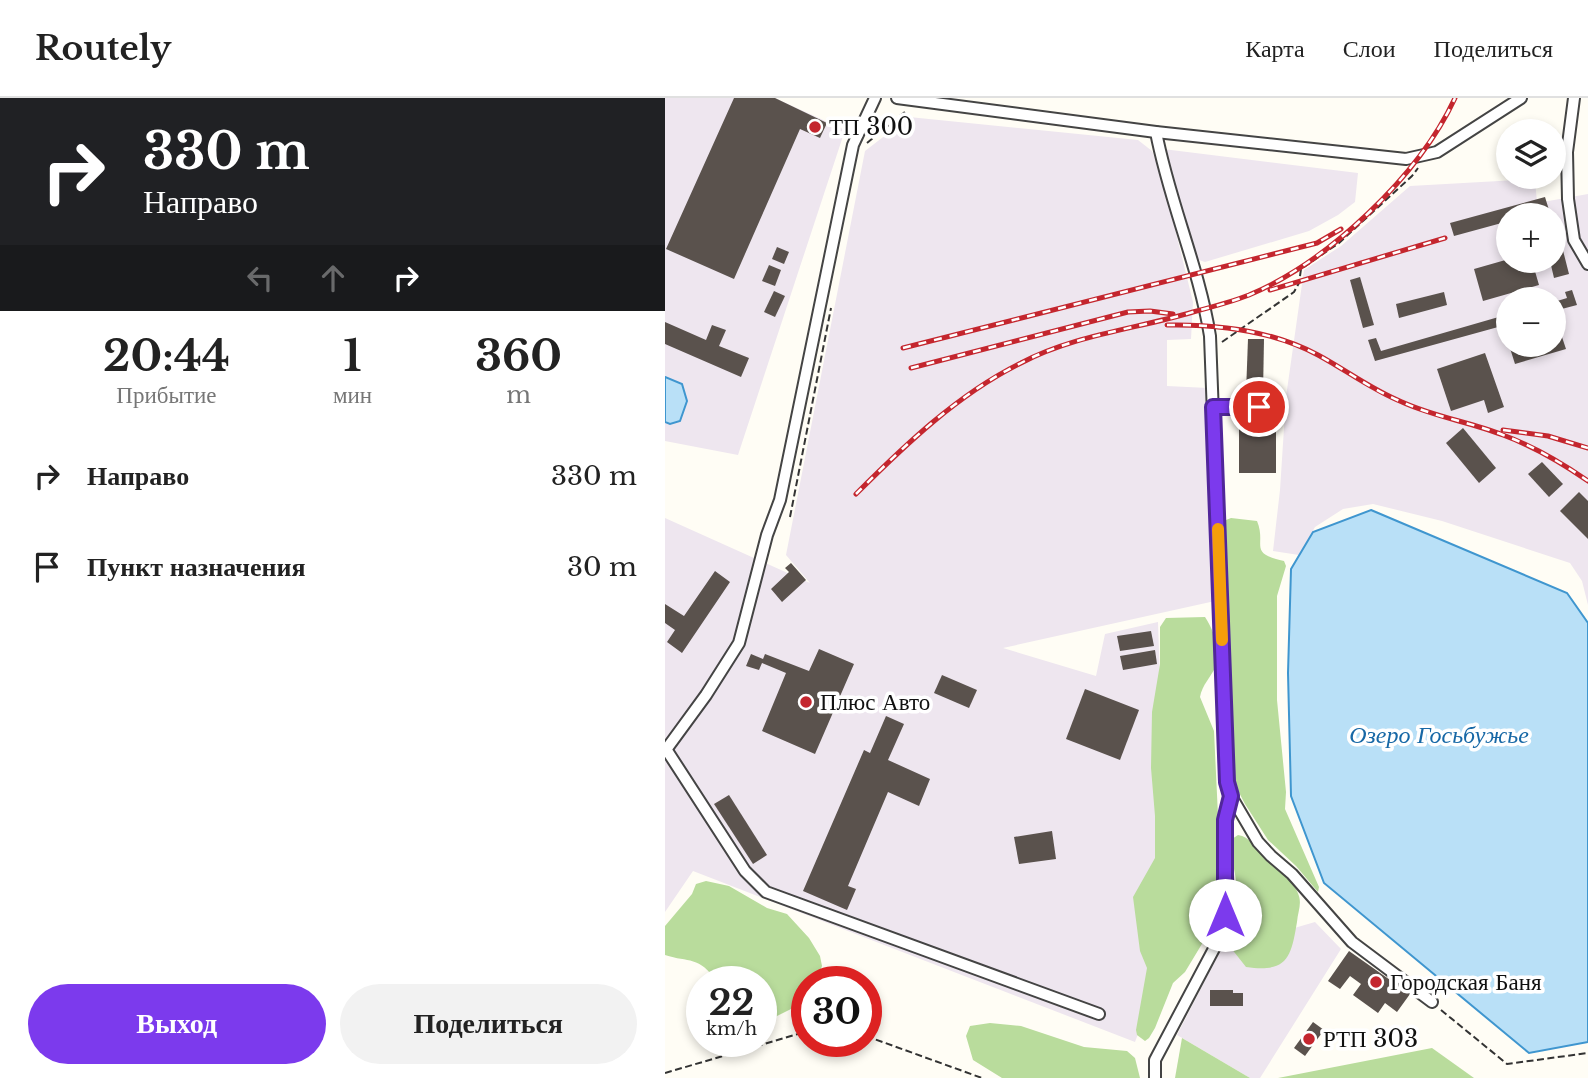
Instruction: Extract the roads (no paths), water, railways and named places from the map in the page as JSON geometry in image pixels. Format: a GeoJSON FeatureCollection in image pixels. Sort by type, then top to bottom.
{"type":"FeatureCollection","features":[{"type":"Feature","properties":{"kind":"street"},"geometry":{"type":"LineString","coordinates":[[876,98],[853,145],[780,500],[767,535],[739,643],[666,750],[744,871],[766,892],[1100,1014]]}},
{"type":"Feature","properties":{"kind":"street"},"geometry":{"type":"LineString","coordinates":[[897,98],[1156,132],[1406,159],[1437,152],[1521,98]]}},
{"type":"Feature","properties":{"kind":"street"},"geometry":{"type":"LineString","coordinates":[[1574,98],[1567,152],[1568,199],[1574,240],[1588,264]]}},
{"type":"Feature","properties":{"kind":"street"},"geometry":{"type":"LineString","coordinates":[[1156,132],[1162,164],[1205,304],[1213,407],[1227,782],[1231,796],[1258,842],[1292,874],[1352,942],[1432,1002]]}},
{"type":"Feature","properties":{"kind":"street"},"geometry":{"type":"LineString","coordinates":[[1213,407],[1280,406]]}},
{"type":"Feature","properties":{"kind":"street"},"geometry":{"type":"LineString","coordinates":[[1155,1078],[1155,1060],[1217,943],[1225,915],[1225,820],[1231,796]]}},
{"type":"Feature","properties":{"kind":"water"},"geometry":{"type":"Polygon","coordinates":[[[665,377],[682,384],[687,401],[680,421],[670,424],[665,422],[665,377]]]}},
{"type":"Feature","properties":{"kind":"water","name":"Озеро Госьбужье"},"geometry":{"type":"Polygon","coordinates":[[[1371,510],[1567,593],[1588,623],[1588,1042],[1529,1053],[1324,883],[1291,796],[1288,673],[1291,569],[1313,532],[1371,510]]]}},
{"type":"Feature","properties":{"kind":"railway"},"geometry":{"type":"LineString","coordinates":[[856,494],[913,439],[954,405],[1021,363],[1041,353],[1084,339],[1242,298],[1279,280],[1309,261],[1339,239],[1395,186],[1439,128],[1455,98]]}},
{"type":"Feature","properties":{"kind":"railway"},"geometry":{"type":"LineString","coordinates":[[903,348],[1317,243],[1341,229]]}},
{"type":"Feature","properties":{"kind":"railway"},"geometry":{"type":"LineString","coordinates":[[1270,290],[1445,238]]}},
{"type":"Feature","properties":{"kind":"railway"},"geometry":{"type":"LineString","coordinates":[[911,368],[1128,312],[1173,314]]}},
{"type":"Feature","properties":{"kind":"railway"},"geometry":{"type":"LineString","coordinates":[[1167,325],[1244,331],[1301,347],[1391,397],[1427,412],[1514,439],[1547,455],[1588,481]]}},
{"type":"Feature","properties":{"kind":"railway"},"geometry":{"type":"LineString","coordinates":[[1503,430],[1548,436],[1588,448]]}},
{"type":"Feature","properties":{"kind":"place","name":"ТП 300"},"geometry":{"type":"Point","coordinates":[815,127]}},
{"type":"Feature","properties":{"kind":"place","name":"Плюс Авто"},"geometry":{"type":"Point","coordinates":[806,702]}},
{"type":"Feature","properties":{"kind":"place","name":"Городская Баня"},"geometry":{"type":"Point","coordinates":[1376,982]}},
{"type":"Feature","properties":{"kind":"place","name":"РТП 303"},"geometry":{"type":"Point","coordinates":[1309,1039]}}]}
